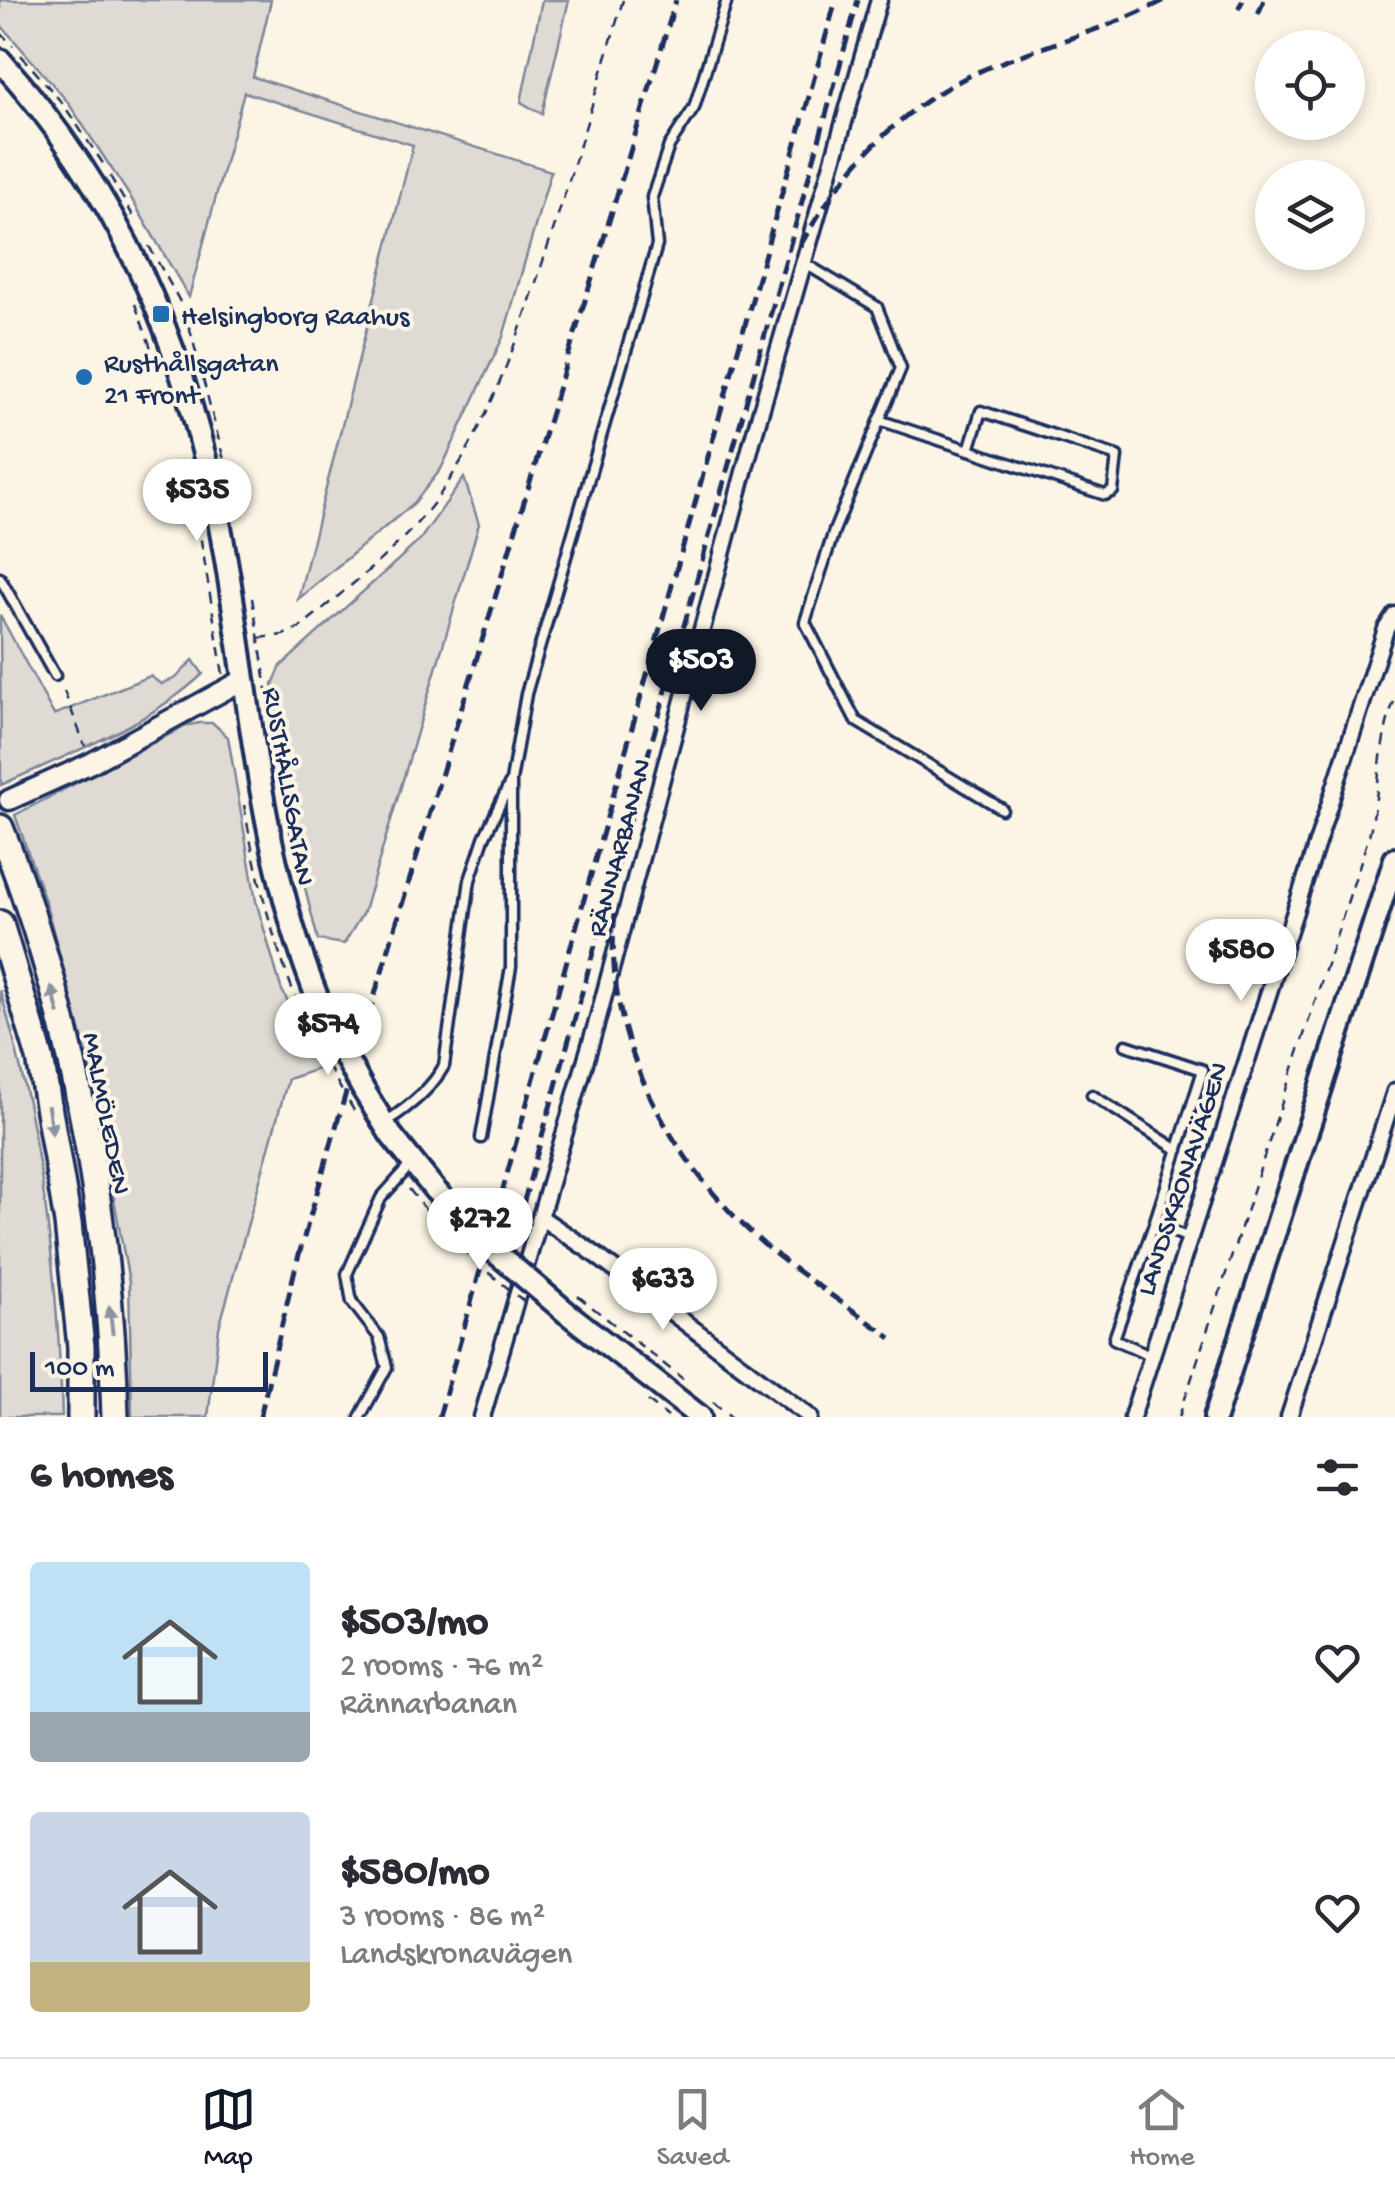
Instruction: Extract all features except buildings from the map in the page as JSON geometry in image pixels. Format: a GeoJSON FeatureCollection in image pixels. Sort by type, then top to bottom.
{"type":"FeatureCollection","features":[{"type":"Feature","properties":{"kind":"highway","name":"MALMÖLEDEN"},"geometry":{"type":"LineString","coordinates":[[0,828],[25,890],[70,1055],[94,1187],[113,1336],[114,1417]]}},
{"type":"Feature","properties":{"kind":"highway","name":"MALMÖLEDEN"},"geometry":{"type":"LineString","coordinates":[[0,924],[40,1058],[62,1186],[80,1347],[82,1417]]}},
{"type":"Feature","properties":{"kind":"main road","name":"RUSTHÅLLSGATAN"},"geometry":{"type":"LineString","coordinates":[[0,60],[81,163],[112,214],[161,314],[193,406],[211,480],[238,641],[234,685],[287,916],[308,980],[336,1040],[384,1124],[412,1163],[488,1246],[573,1304],[700,1417]]}},
{"type":"Feature","properties":{"kind":"main road"},"geometry":{"type":"LineString","coordinates":[[1214,1417],[1395,859]]}},
{"type":"Feature","properties":{"kind":"street","name":"RÄNNARBANAN"},"geometry":{"type":"LineString","coordinates":[[482,1417],[879,0]]}},
{"type":"Feature","properties":{"kind":"street","name":"LANDSKRONAVÄGEN"},"geometry":{"type":"LineString","coordinates":[[1132,1417],[1386,629],[1395,616]]}},
{"type":"Feature","properties":{"kind":"street"},"geometry":{"type":"LineString","coordinates":[[9,800],[91,763],[234,685]]}},
{"type":"Feature","properties":{"kind":"street"},"geometry":{"type":"LineString","coordinates":[[1289,1417],[1395,1091]]}},
{"type":"Feature","properties":{"kind":"street"},"geometry":{"type":"LineString","coordinates":[[540,1217],[810,1417]]}},
{"type":"Feature","properties":{"kind":"lane"},"geometry":{"type":"LineString","coordinates":[[481,1138],[510,967],[511,781],[526,694],[657,246],[652,196],[668,146],[694,108],[727,0]]}},
{"type":"Feature","properties":{"kind":"lane"},"geometry":{"type":"LineString","coordinates":[[804,264],[877,308],[901,368],[834,530],[805,622],[856,721],[1002,809]]}},
{"type":"Feature","properties":{"kind":"lane"},"geometry":{"type":"LineString","coordinates":[[879,420],[969,450],[1105,495],[1113,490],[1117,456],[982,411],[969,450]]}},
{"type":"Feature","properties":{"kind":"lane"},"geometry":{"type":"LineString","coordinates":[[0,578],[55,676]]}},
{"type":"Feature","properties":{"kind":"lane"},"geometry":{"type":"LineString","coordinates":[[384,1124],[414,1101],[444,1066],[470,880],[484,838],[511,781]]}},
{"type":"Feature","properties":{"kind":"lane"},"geometry":{"type":"LineString","coordinates":[[1126,1045],[1203,1070],[1114,1339],[1152,1356]]}},
{"type":"Feature","properties":{"kind":"lane"},"geometry":{"type":"LineString","coordinates":[[1092,1096],[1178,1150]]}},
{"type":"Feature","properties":{"kind":"lane"},"geometry":{"type":"LineString","coordinates":[[360,1417],[387,1368],[380,1337],[352,1302],[347,1274],[380,1198],[412,1163]]}},
{"type":"Feature","properties":{"kind":"lane"},"geometry":{"type":"LineString","coordinates":[[1154,1224],[1189,1238]]}},
{"type":"Feature","properties":{"kind":"path"},"geometry":{"type":"LineString","coordinates":[[238,641],[283,635],[299,628],[402,540],[433,504],[464,456],[522,324],[623,0]]}},
{"type":"Feature","properties":{"kind":"path"},"geometry":{"type":"LineString","coordinates":[[134,296],[136,312],[155,354]]}},
{"type":"Feature","properties":{"kind":"path"},"geometry":{"type":"LineString","coordinates":[[196,504],[234,685]]}},
{"type":"Feature","properties":{"kind":"path"},"geometry":{"type":"LineString","coordinates":[[64,691],[91,763]]}},
{"type":"Feature","properties":{"kind":"path"},"geometry":{"type":"LineString","coordinates":[[1179,1417],[1368,839],[1377,803],[1384,740],[1395,699]]}},
{"type":"Feature","properties":{"kind":"path"},"geometry":{"type":"LineString","coordinates":[[244,799],[252,854],[280,962],[328,1066]]}},
{"type":"Feature","properties":{"kind":"path"},"geometry":{"type":"LineString","coordinates":[[573,1304],[685,1381]]}},
{"type":"Feature","properties":{"kind":"path"},"geometry":{"type":"LineString","coordinates":[[700,1393],[731,1417]]}},
{"type":"Feature","properties":{"kind":"shaded area"},"geometry":{"type":"Polygon","coordinates":[[[0,0],[271,0],[253,77],[551,171],[503,337],[441,469],[414,503],[298,599],[413,145],[244,92],[189,297],[131,198],[67,101],[0,24],[0,0]]]}},
{"type":"Feature","properties":{"kind":"shaded area"},"geometry":{"type":"Polygon","coordinates":[[[542,0],[569,0],[542,114],[521,102],[542,0]]]}},
{"type":"Feature","properties":{"kind":"shaded area"},"geometry":{"type":"Polygon","coordinates":[[[464,478],[479,524],[364,911],[344,944],[318,940],[300,868],[273,684],[281,666],[419,541],[464,478]]]}},
{"type":"Feature","properties":{"kind":"shaded area"},"geometry":{"type":"Polygon","coordinates":[[[0,615],[54,715],[150,676],[161,684],[176,678],[193,660],[203,674],[133,724],[1,785],[0,615]]]}},
{"type":"Feature","properties":{"kind":"shaded area"},"geometry":{"type":"Polygon","coordinates":[[[213,723],[228,737],[256,901],[281,988],[321,1068],[288,1079],[219,1328],[208,1417],[132,1417],[129,1282],[90,1066],[45,901],[15,815],[188,725],[213,723]]]}},
{"type":"Feature","properties":{"kind":"shaded area"},"geometry":{"type":"Polygon","coordinates":[[[0,990],[26,1095],[45,1202],[62,1417],[0,1417],[0,990]]]}},
{"type":"Feature","properties":{"kind":"railway"},"geometry":{"type":"LineString","coordinates":[[260,1417],[296,1265],[362,1037],[676,0]]}},
{"type":"Feature","properties":{"kind":"railway"},"geometry":{"type":"LineString","coordinates":[[439,1417],[836,0]]}},
{"type":"Feature","properties":{"kind":"railway"},"geometry":{"type":"LineString","coordinates":[[517,1226],[858,0]]}},
{"type":"Feature","properties":{"kind":"railway"},"geometry":{"type":"LineString","coordinates":[[800,246],[858,163],[880,139],[931,98],[992,66],[1101,28],[1165,0]]}},
{"type":"Feature","properties":{"kind":"railway"},"geometry":{"type":"LineString","coordinates":[[1238,9],[1243,0]]}},
{"type":"Feature","properties":{"kind":"railway"},"geometry":{"type":"LineString","coordinates":[[1258,14],[1264,0]]}},
{"type":"Feature","properties":{"kind":"railway"},"geometry":{"type":"LineString","coordinates":[[615,913],[614,961],[620,1008],[632,1054],[675,1140],[702,1180],[768,1248],[891,1338]]}},
{"type":"Feature","properties":{"kind":"place","name":"Helsingborg Raahus"},"geometry":{"type":"Point","coordinates":[161,314]}},
{"type":"Feature","properties":{"kind":"place","name":"Rusthållsgatan 21 Front"},"geometry":{"type":"Point","coordinates":[84,377]}}]}
